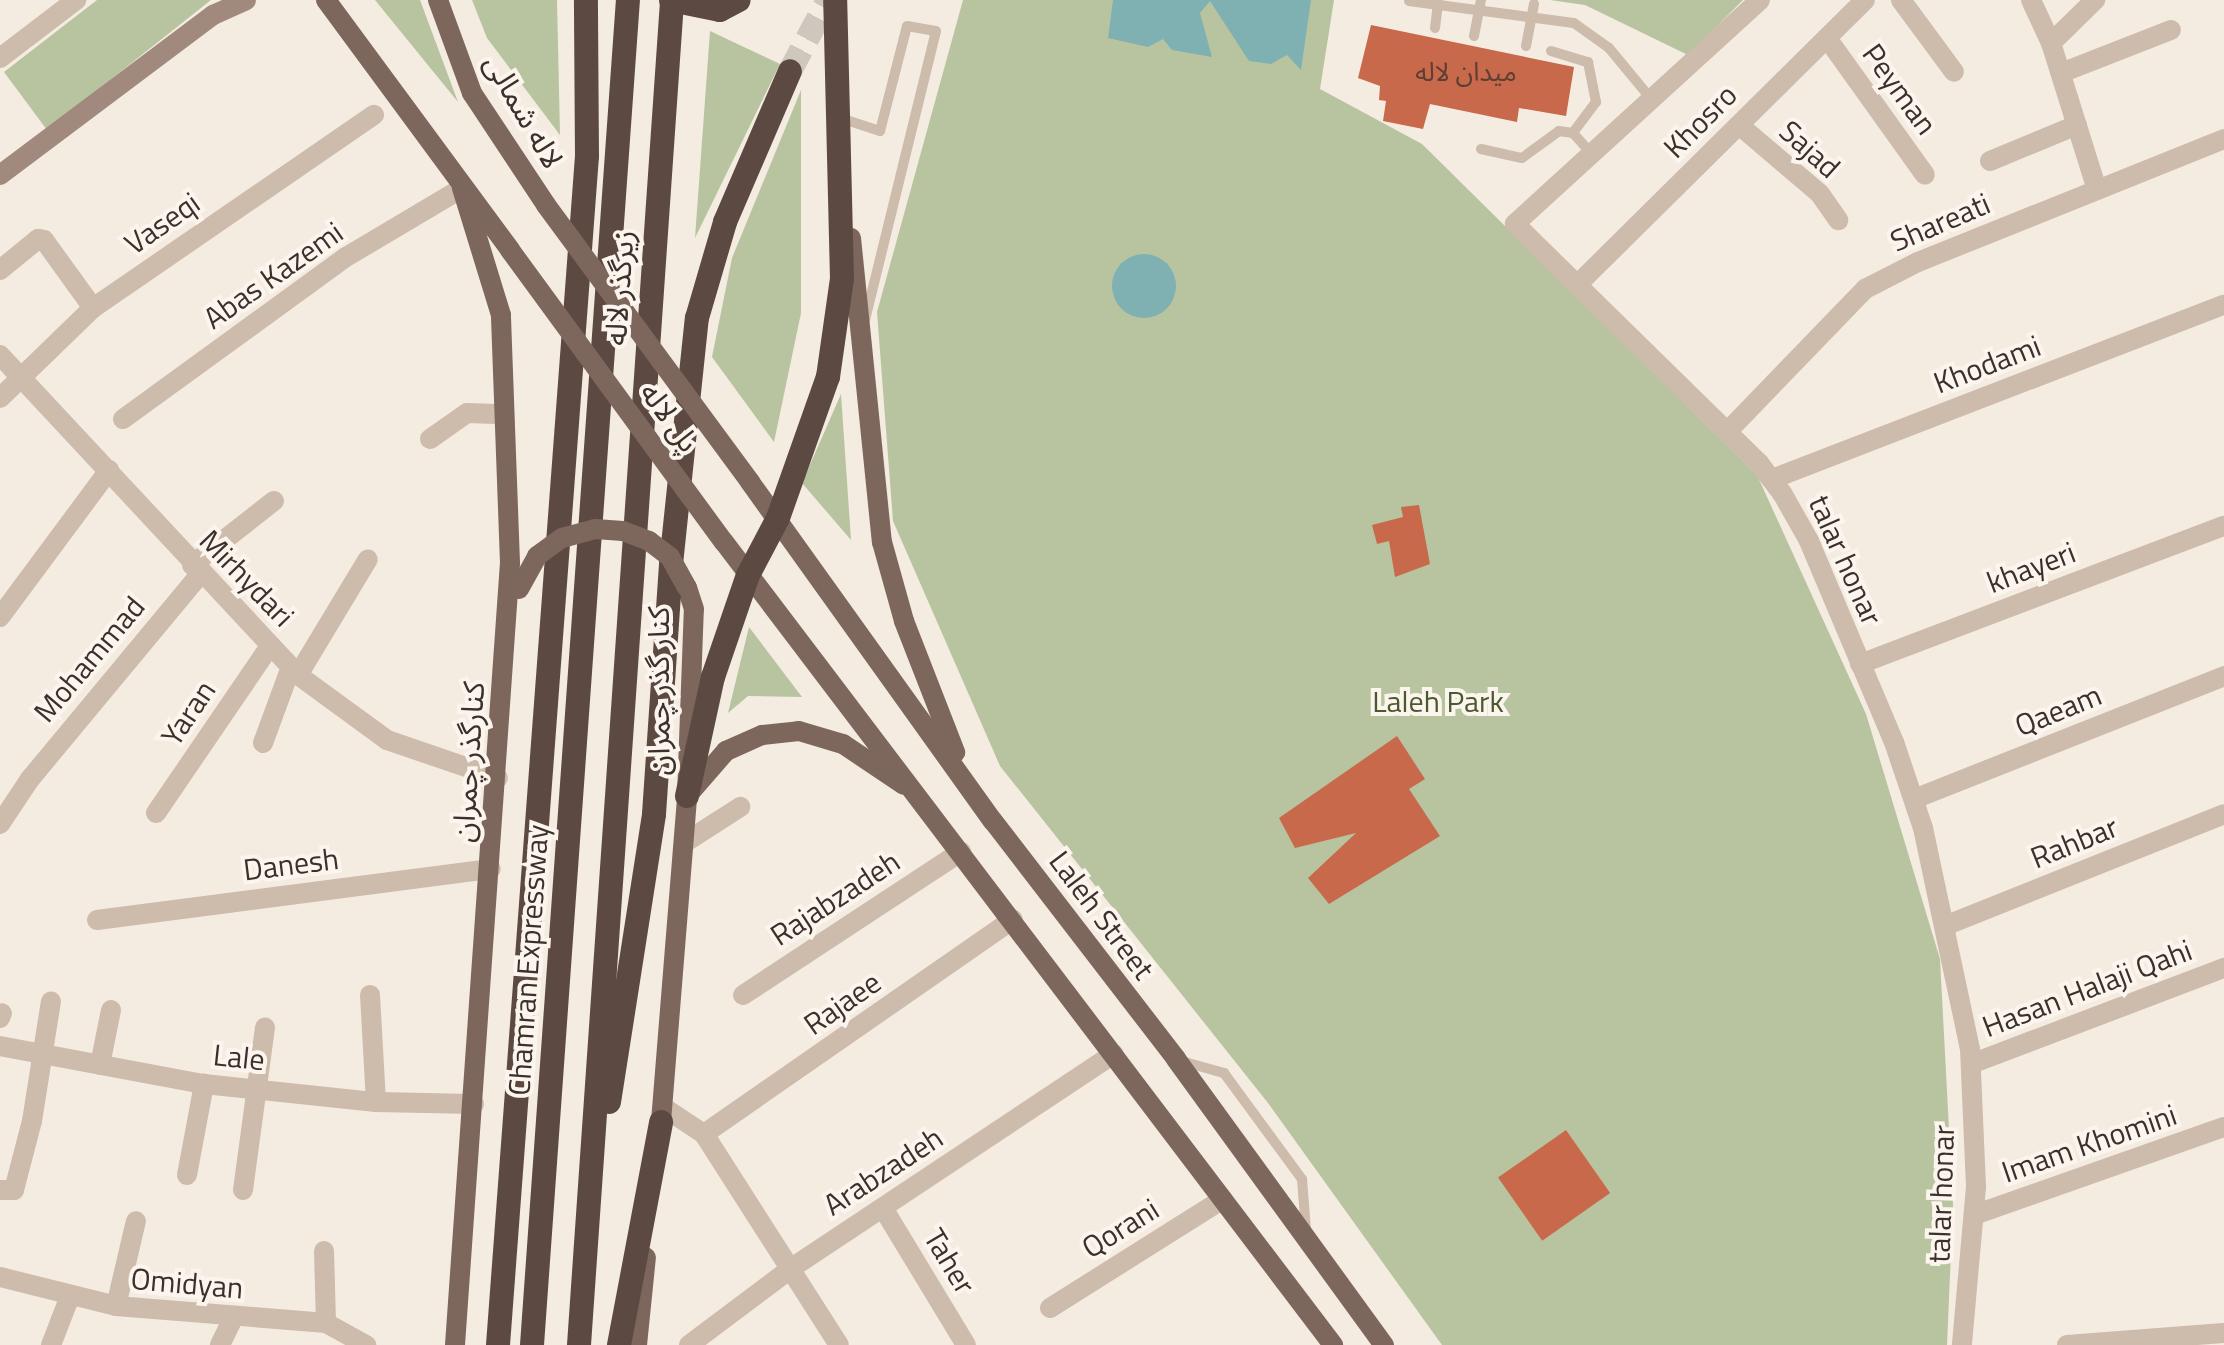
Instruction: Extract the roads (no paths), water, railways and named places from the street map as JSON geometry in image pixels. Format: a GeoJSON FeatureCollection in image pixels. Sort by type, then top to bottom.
{"type":"FeatureCollection","features":[{"type":"Feature","properties":{"kind":"highway"},"geometry":{"type":"LineString","coordinates":[[498,1345],[514,1096],[587,156],[586,0]]}},
{"type":"Feature","properties":{"kind":"highway","name":"زیرگذر لاله"},"geometry":{"type":"LineString","coordinates":[[588,579],[628,0]]}},
{"type":"Feature","properties":{"kind":"highway"},"geometry":{"type":"LineString","coordinates":[[672,0],[730,5]]}},
{"type":"Feature","properties":{"kind":"highway","name":"زیرگذر لاله"},"geometry":{"type":"LineString","coordinates":[[584,1262],[672,0]]}},
{"type":"Feature","properties":{"kind":"highway"},"geometry":{"type":"LineString","coordinates":[[687,796],[713,677],[748,575],[778,518],[828,377],[842,279],[835,0]]}},
{"type":"Feature","properties":{"kind":"highway"},"geometry":{"type":"LineString","coordinates":[[579,1345],[584,1262],[654,814],[671,564],[697,318],[725,222],[790,71]]}},
{"type":"Feature","properties":{"kind":"highway","name":"Chamran Expressway"},"geometry":{"type":"LineString","coordinates":[[532,1345],[588,579]]}},
{"type":"Feature","properties":{"kind":"highway"},"geometry":{"type":"LineString","coordinates":[[483,1345],[514,1096]]}},
{"type":"Feature","properties":{"kind":"highway"},"geometry":{"type":"LineString","coordinates":[[619,1345],[662,1114]]}},
{"type":"Feature","properties":{"kind":"main road"},"geometry":{"type":"LineString","coordinates":[[0,175],[213,15],[246,0]]}},
{"type":"Feature","properties":{"kind":"main road"},"geometry":{"type":"LineString","coordinates":[[326,0],[462,188]]}},
{"type":"Feature","properties":{"kind":"main road","name":"لاله شمالی"},"geometry":{"type":"LineString","coordinates":[[438,0],[472,93],[546,205]]}},
{"type":"Feature","properties":{"kind":"main road"},"geometry":{"type":"LineString","coordinates":[[840,125],[882,542],[904,621],[970,789]]}},
{"type":"Feature","properties":{"kind":"main road","name":"پل لاله"},"geometry":{"type":"LineString","coordinates":[[462,188],[748,575]]}},
{"type":"Feature","properties":{"kind":"main road","name":"کنارگذر چمران"},"geometry":{"type":"LineString","coordinates":[[455,1345],[498,778],[510,563],[501,315],[462,188]]}},
{"type":"Feature","properties":{"kind":"main road","name":"پل لاله"},"geometry":{"type":"LineString","coordinates":[[546,205],[778,518]]}},
{"type":"Feature","properties":{"kind":"main road","name":"Laleh Street"},"geometry":{"type":"LineString","coordinates":[[778,518],[970,789],[1176,1059],[1384,1345]]}},
{"type":"Feature","properties":{"kind":"main road","name":"کنار گذر چمران"},"geometry":{"type":"LineString","coordinates":[[505,654],[519,589],[537,556],[562,538],[595,529],[623,531],[649,541],[670,557],[687,588],[694,609],[687,796]]}},
{"type":"Feature","properties":{"kind":"main road"},"geometry":{"type":"LineString","coordinates":[[748,575],[919,795],[1333,1345]]}},
{"type":"Feature","properties":{"kind":"main road"},"geometry":{"type":"LineString","coordinates":[[637,1345],[662,1114],[687,796],[726,751],[762,735],[799,731],[843,744],[919,795]]}},
{"type":"Feature","properties":{"kind":"street"},"geometry":{"type":"LineString","coordinates":[[0,58],[76,0]]}},
{"type":"Feature","properties":{"kind":"street","name":"talar honar"},"geometry":{"type":"LineString","coordinates":[[1760,0],[1515,224],[1772,479],[1809,541],[1914,799],[1947,925],[1971,1064],[1974,1215],[1962,1345]]}},
{"type":"Feature","properties":{"kind":"street","name":"Khosro"},"geometry":{"type":"LineString","coordinates":[[1577,285],[1865,0]]}},
{"type":"Feature","properties":{"kind":"street"},"geometry":{"type":"LineString","coordinates":[[1901,0],[1954,72]]}},
{"type":"Feature","properties":{"kind":"street"},"geometry":{"type":"LineString","coordinates":[[2031,0],[2051,43],[2097,190]]}},
{"type":"Feature","properties":{"kind":"street"},"geometry":{"type":"LineString","coordinates":[[2051,43],[2095,0]]}},
{"type":"Feature","properties":{"kind":"street"},"geometry":{"type":"LineString","coordinates":[[2061,73],[2171,30]]}},
{"type":"Feature","properties":{"kind":"street","name":"Peyman"},"geometry":{"type":"LineString","coordinates":[[1827,38],[1925,175]]}},
{"type":"Feature","properties":{"kind":"street","name":"Vaseqi"},"geometry":{"type":"LineString","coordinates":[[0,398],[20,375],[93,308],[374,115]]}},
{"type":"Feature","properties":{"kind":"street","name":"Sajad"},"geometry":{"type":"LineString","coordinates":[[1739,125],[1820,194],[1838,220]]}},
{"type":"Feature","properties":{"kind":"street"},"geometry":{"type":"LineString","coordinates":[[1990,161],[2077,125]]}},
{"type":"Feature","properties":{"kind":"street","name":"Shareati"},"geometry":{"type":"LineString","coordinates":[[1727,432],[1865,289],[2224,139]]}},
{"type":"Feature","properties":{"kind":"street","name":"Abas Kazemi"},"geometry":{"type":"LineString","coordinates":[[123,419],[346,257],[462,188]]}},
{"type":"Feature","properties":{"kind":"street"},"geometry":{"type":"LineString","coordinates":[[0,270],[44,240],[93,308]]}},
{"type":"Feature","properties":{"kind":"street","name":"Khodami"},"geometry":{"type":"LineString","coordinates":[[1772,479],[2224,305]]}},
{"type":"Feature","properties":{"kind":"street","name":"Mirhydari"},"geometry":{"type":"LineString","coordinates":[[0,355],[109,470],[196,570],[294,671],[387,740],[498,778]]}},
{"type":"Feature","properties":{"kind":"street"},"geometry":{"type":"LineString","coordinates":[[430,439],[467,413],[504,414]]}},
{"type":"Feature","properties":{"kind":"street"},"geometry":{"type":"LineString","coordinates":[[0,617],[109,470]]}},
{"type":"Feature","properties":{"kind":"street","name":"Mohammad"},"geometry":{"type":"LineString","coordinates":[[0,824],[30,779],[196,570],[274,501]]}},
{"type":"Feature","properties":{"kind":"street","name":"khayeri"},"geometry":{"type":"LineString","coordinates":[[1860,664],[2224,526]]}},
{"type":"Feature","properties":{"kind":"street"},"geometry":{"type":"LineString","coordinates":[[263,743],[294,671],[368,559]]}},
{"type":"Feature","properties":{"kind":"street","name":"Yaran"},"geometry":{"type":"LineString","coordinates":[[156,813],[270,646]]}},
{"type":"Feature","properties":{"kind":"street","name":"Qaeam"},"geometry":{"type":"LineString","coordinates":[[1914,799],[2224,676]]}},
{"type":"Feature","properties":{"kind":"street"},"geometry":{"type":"LineString","coordinates":[[684,843],[740,807]]}},
{"type":"Feature","properties":{"kind":"street","name":"Rahbar"},"geometry":{"type":"LineString","coordinates":[[1947,925],[2224,814]]}},
{"type":"Feature","properties":{"kind":"street","name":"Rajabzadeh"},"geometry":{"type":"LineString","coordinates":[[743,995],[961,852]]}},
{"type":"Feature","properties":{"kind":"street","name":"Danesh"},"geometry":{"type":"LineString","coordinates":[[97,920],[491,869]]}},
{"type":"Feature","properties":{"kind":"street","name":"Rajaee"},"geometry":{"type":"LineString","coordinates":[[696,1129],[1013,919]]}},
{"type":"Feature","properties":{"kind":"street","name":"Hasan Halaji Qahi"},"geometry":{"type":"LineString","coordinates":[[1971,1064],[2224,968]]}},
{"type":"Feature","properties":{"kind":"street"},"geometry":{"type":"LineString","coordinates":[[370,995],[376,1102]]}},
{"type":"Feature","properties":{"kind":"street"},"geometry":{"type":"LineString","coordinates":[[0,1190],[14,1190],[45,1054],[51,1001]]}},
{"type":"Feature","properties":{"kind":"street"},"geometry":{"type":"LineString","coordinates":[[100,1065],[111,1010]]}},
{"type":"Feature","properties":{"kind":"street"},"geometry":{"type":"LineString","coordinates":[[243,1190],[265,1027]]}},
{"type":"Feature","properties":{"kind":"street","name":"Lale"},"geometry":{"type":"LineString","coordinates":[[0,1046],[204,1084],[376,1102],[474,1104]]}},
{"type":"Feature","properties":{"kind":"street","name":"Arabzadeh"},"geometry":{"type":"LineString","coordinates":[[689,1345],[793,1267],[1114,1054]]}},
{"type":"Feature","properties":{"kind":"street"},"geometry":{"type":"LineString","coordinates":[[187,1175],[204,1084]]}},
{"type":"Feature","properties":{"kind":"street"},"geometry":{"type":"LineString","coordinates":[[662,1114],[696,1129],[793,1267],[839,1345]]}},
{"type":"Feature","properties":{"kind":"street","name":"Imam Khomini"},"geometry":{"type":"LineString","coordinates":[[1974,1215],[2224,1127]]}},
{"type":"Feature","properties":{"kind":"street","name":"Qorani"},"geometry":{"type":"LineString","coordinates":[[1050,1308],[1223,1199]]}},
{"type":"Feature","properties":{"kind":"street","name":"Taher"},"geometry":{"type":"LineString","coordinates":[[883,1208],[966,1345]]}},
{"type":"Feature","properties":{"kind":"street"},"geometry":{"type":"LineString","coordinates":[[116,1306],[136,1221]]}},
{"type":"Feature","properties":{"kind":"street"},"geometry":{"type":"LineString","coordinates":[[324,1251],[326,1323]]}},
{"type":"Feature","properties":{"kind":"street","name":"Omidyan"},"geometry":{"type":"LineString","coordinates":[[0,1277],[116,1306],[233,1318],[326,1323],[365,1345]]}},
{"type":"Feature","properties":{"kind":"street"},"geometry":{"type":"LineString","coordinates":[[51,1345],[70,1296]]}},
{"type":"Feature","properties":{"kind":"street"},"geometry":{"type":"LineString","coordinates":[[220,1345],[233,1318]]}},
{"type":"Feature","properties":{"kind":"street"},"geometry":{"type":"LineString","coordinates":[[2067,1345],[2224,1333]]}},
{"type":"Feature","properties":{"kind":"lane"},"geometry":{"type":"LineString","coordinates":[[1409,1],[1480,6],[1531,18],[1574,23],[1609,48],[1652,100]]}},
{"type":"Feature","properties":{"kind":"lane"},"geometry":{"type":"LineString","coordinates":[[1435,28],[1438,2]]}},
{"type":"Feature","properties":{"kind":"lane"},"geometry":{"type":"LineString","coordinates":[[1526,46],[1534,4]]}},
{"type":"Feature","properties":{"kind":"lane"},"geometry":{"type":"LineString","coordinates":[[1474,36],[1480,6]]}},
{"type":"Feature","properties":{"kind":"lane"},"geometry":{"type":"LineString","coordinates":[[840,125],[880,131],[907,26],[936,31],[861,337]]}},
{"type":"Feature","properties":{"kind":"lane"},"geometry":{"type":"LineString","coordinates":[[1551,51],[1588,62],[1596,102],[1573,133]]}},
{"type":"Feature","properties":{"kind":"lane"},"geometry":{"type":"LineString","coordinates":[[1481,149],[1522,158],[1559,131],[1573,133],[1592,154]]}},
{"type":"Feature","properties":{"kind":"lane"},"geometry":{"type":"LineString","coordinates":[[1176,1059],[1224,1073],[1302,1179],[1307,1240]]}},
{"type":"Feature","properties":{"kind":"water"},"geometry":{"type":"Polygon","coordinates":[[[1113,0],[1311,0],[1301,70],[1287,55],[1271,64],[1249,61],[1210,1],[1200,13],[1212,57],[1172,50],[1163,39],[1148,47],[1108,38],[1113,0]]]}},
{"type":"Feature","properties":{"kind":"water"},"geometry":{"type":"Polygon","coordinates":[[[1144,254],[1162,260],[1170,268],[1176,286],[1170,304],[1162,312],[1144,318],[1126,312],[1118,304],[1112,286],[1118,268],[1126,260],[1144,254]]]}},
{"type":"Feature","properties":{"kind":"tunnel"},"geometry":{"type":"LineString","coordinates":[[790,71],[828,0]]}},
{"type":"Feature","properties":{"kind":"park label","name":"Laleh Park"},"geometry":{"type":"Point","coordinates":[1438,701]}}]}
